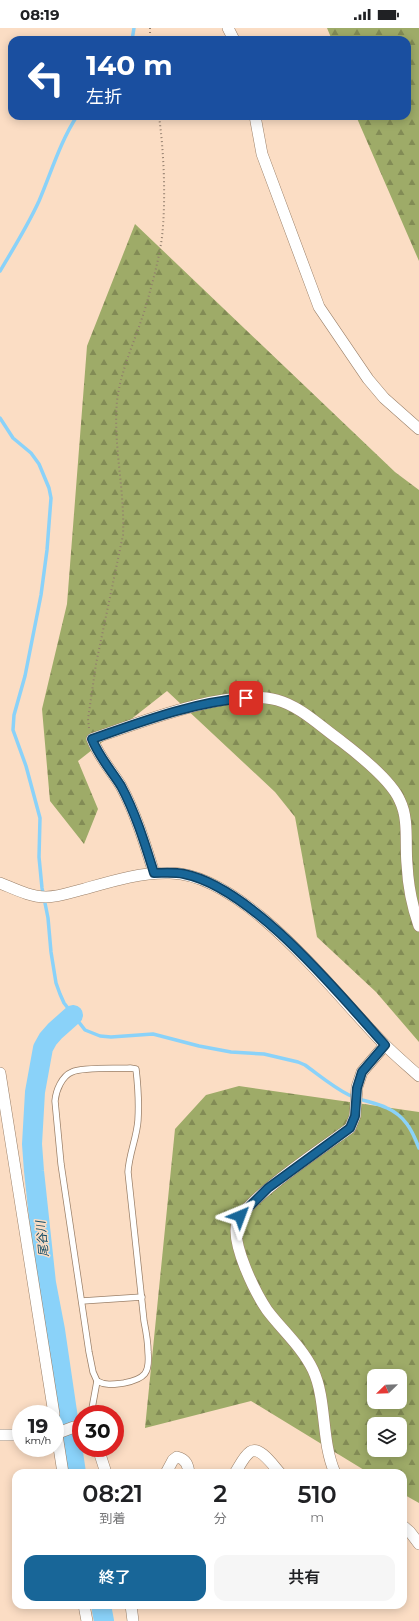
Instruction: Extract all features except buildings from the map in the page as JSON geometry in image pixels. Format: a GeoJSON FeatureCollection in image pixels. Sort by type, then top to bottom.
{"type":"FeatureCollection","features":[{"type":"Feature","properties":{"kind":"street"},"geometry":{"type":"LineString","coordinates":[[256,120],[262,154],[319,307],[368,379],[384,398],[419,429]]}},
{"type":"Feature","properties":{"kind":"street"},"geometry":{"type":"LineString","coordinates":[[154,873],[137,822],[126,797],[102,760],[92,739],[148,719],[230,699],[260,698],[277,700],[289,705],[340,741],[365,761],[385,780],[400,801],[405,821],[408,882],[419,926]]}},
{"type":"Feature","properties":{"kind":"street"},"geometry":{"type":"LineString","coordinates":[[0,883],[29,894],[47,897],[58,896],[116,880],[154,873],[178,873],[198,878],[221,889],[248,907],[296,949],[385,1045],[419,1076]]}},
{"type":"Feature","properties":{"kind":"street"},"geometry":{"type":"LineString","coordinates":[[334,1469],[329,1454],[323,1415],[313,1371],[305,1357],[266,1308],[250,1279],[238,1245],[236,1233],[237,1223],[246,1209],[268,1188],[350,1128],[355,1116],[357,1088],[362,1072],[385,1045]]}},
{"type":"Feature","properties":{"kind":"street"},"geometry":{"type":"LineString","coordinates":[[0,1073],[53,1405]]}},
{"type":"Feature","properties":{"kind":"street"},"geometry":{"type":"LineString","coordinates":[[0,1435],[12,1435]]}},
{"type":"Feature","properties":{"kind":"street"},"geometry":{"type":"LineString","coordinates":[[238,1469],[250,1452],[254,1450],[263,1454],[276,1469]]}},
{"type":"Feature","properties":{"kind":"street"},"geometry":{"type":"LineString","coordinates":[[60,1457],[62,1469]]}},
{"type":"Feature","properties":{"kind":"street"},"geometry":{"type":"LineString","coordinates":[[101,1457],[105,1469]]}},
{"type":"Feature","properties":{"kind":"street"},"geometry":{"type":"LineString","coordinates":[[168,1469],[173,1460],[177,1457],[185,1460],[188,1469]]}},
{"type":"Feature","properties":{"kind":"street"},"geometry":{"type":"LineString","coordinates":[[407,1529],[419,1544]]}},
{"type":"Feature","properties":{"kind":"street"},"geometry":{"type":"LineString","coordinates":[[85,1609],[87,1621]]}},
{"type":"Feature","properties":{"kind":"street"},"geometry":{"type":"LineString","coordinates":[[131,1609],[133,1621]]}},
{"type":"Feature","properties":{"kind":"lane"},"geometry":{"type":"LineString","coordinates":[[93,1405],[97,1381],[93,1372],[89,1352],[61,1164],[55,1101],[56,1094],[64,1078],[73,1071],[130,1068],[136,1069],[138,1121],[128,1160],[128,1172],[148,1338],[149,1361],[147,1371],[141,1378],[130,1382],[111,1385],[97,1381]]}},
{"type":"Feature","properties":{"kind":"lane"},"geometry":{"type":"LineString","coordinates":[[82,1301],[142,1297]]}},
{"type":"Feature","properties":{"kind":"path"},"geometry":{"type":"LineString","coordinates":[[92,739],[88,718],[96,664],[123,535],[124,513],[117,445],[117,400],[121,379],[146,304],[162,237],[163,146],[160,120]]}},
{"type":"Feature","properties":{"kind":"green space"},"geometry":{"type":"Polygon","coordinates":[[[327,28],[419,28],[419,261],[358,120],[411,120],[411,36],[330,36],[327,28]]]}},
{"type":"Feature","properties":{"kind":"green space"},"geometry":{"type":"Polygon","coordinates":[[[135,224],[395,472],[419,490],[419,1042],[376,992],[317,937],[295,817],[275,792],[167,691],[78,761],[98,809],[84,844],[50,801],[42,709],[67,604],[87,346],[135,224]]]}},
{"type":"Feature","properties":{"kind":"green space"},"geometry":{"type":"Polygon","coordinates":[[[239,1086],[419,1112],[419,1503],[407,1496],[407,1469],[362,1469],[251,1401],[145,1428],[175,1129],[206,1095],[239,1086]]]}},
{"type":"Feature","properties":{"kind":"waterway"},"geometry":{"type":"LineString","coordinates":[[133,36],[134,28]]}},
{"type":"Feature","properties":{"kind":"waterway"},"geometry":{"type":"LineString","coordinates":[[0,271],[35,210],[61,147],[75,120]]}},
{"type":"Feature","properties":{"kind":"waterway"},"geometry":{"type":"LineString","coordinates":[[0,418],[13,438],[31,453],[39,464],[49,488],[51,498],[47,550],[41,595],[25,676],[14,715],[13,730],[26,766],[40,818],[39,857],[42,888],[48,918],[56,983],[64,1003],[85,1030],[100,1036],[111,1037],[153,1034],[199,1046],[231,1052],[264,1054],[298,1062],[305,1065],[343,1092],[358,1099],[382,1106],[399,1115],[414,1135],[419,1148]]}},
{"type":"Feature","properties":{"kind":"waterway","name":"尾谷川"},"geometry":{"type":"LineString","coordinates":[[73,1015],[55,1031],[43,1048],[35,1092],[32,1144],[46,1283],[55,1330],[75,1469]]}},
{"type":"Feature","properties":{"kind":"waterway","name":"尾谷川"},"geometry":{"type":"LineString","coordinates":[[102,1609],[104,1621]]}},
{"type":"Feature","properties":{"kind":"route"},"geometry":{"type":"LineString","coordinates":[[240,1216],[268,1188],[350,1128],[355,1116],[359,1079],[366,1066],[385,1045],[317,970],[296,949],[248,907],[216,886],[198,878],[184,874],[154,873],[142,834],[126,797],[102,760],[92,739],[148,719],[208,703],[246,698]]}}]}
